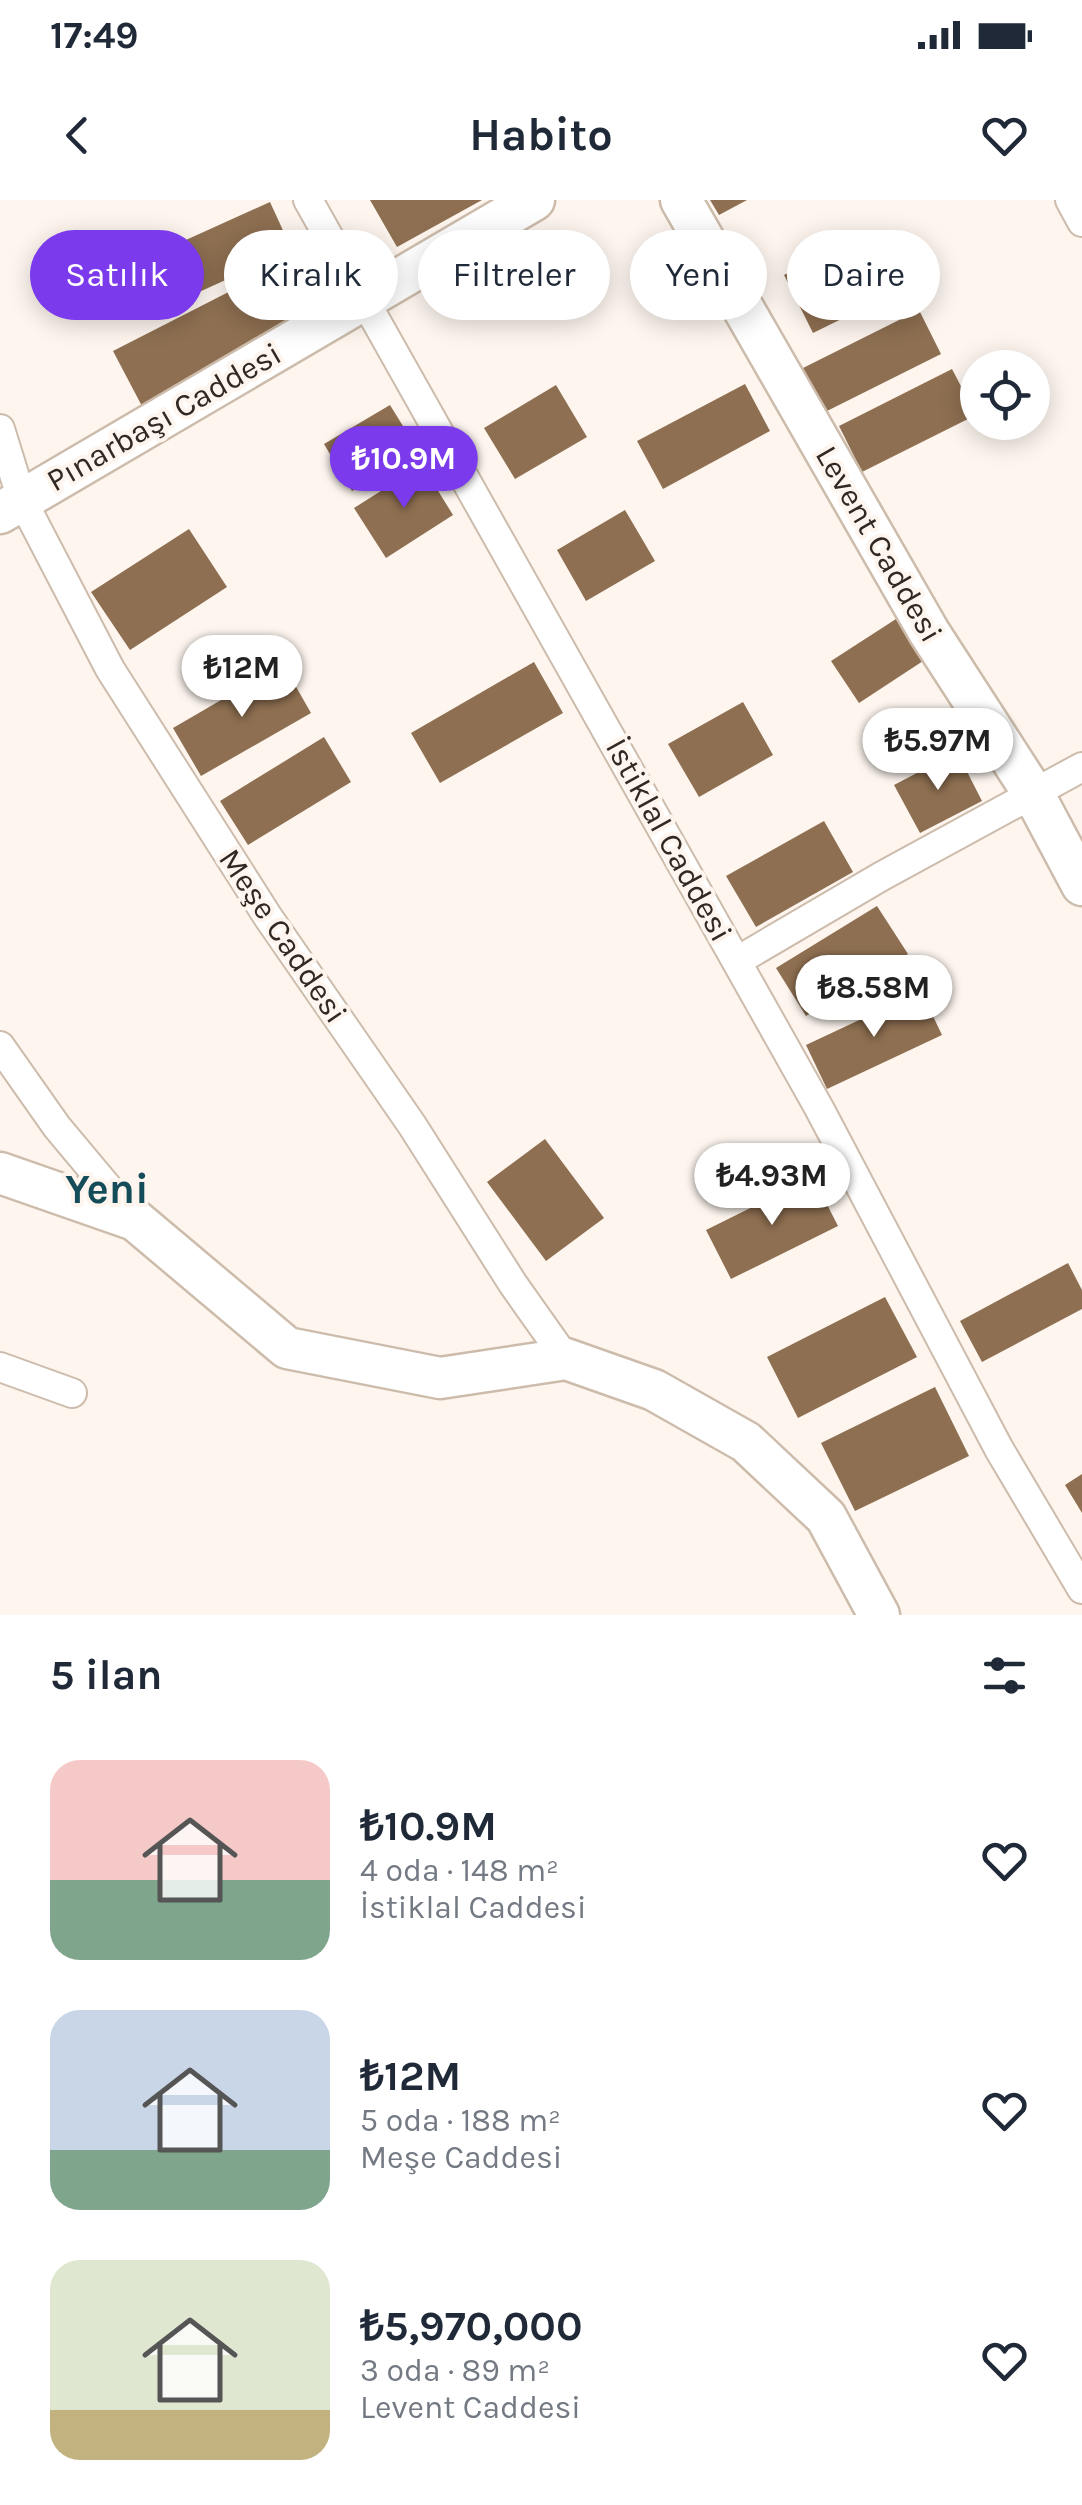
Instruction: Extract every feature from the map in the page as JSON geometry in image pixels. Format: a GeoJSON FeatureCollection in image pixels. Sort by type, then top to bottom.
{"type":"FeatureCollection","features":[{"type":"Feature","properties":{"kind":"street","name":"İstiklal Caddesi"},"geometry":{"type":"LineString","coordinates":[[308,200],[325,230]]}},
{"type":"Feature","properties":{"kind":"street","name":"Pınarbaşı Caddesi"},"geometry":{"type":"LineString","coordinates":[[398,280],[534,200]]}},
{"type":"Feature","properties":{"kind":"street","name":"Levent Caddesi"},"geometry":{"type":"LineString","coordinates":[[681,200],[930,632],[1032,793],[1082,885]]}},
{"type":"Feature","properties":{"kind":"street"},"geometry":{"type":"LineString","coordinates":[[1070,200],[1082,222]]}},
{"type":"Feature","properties":{"kind":"street","name":"Pınarbaşı Caddesi"},"geometry":{"type":"LineString","coordinates":[[11,506],[329,320]]}},
{"type":"Feature","properties":{"kind":"street","name":"İstiklal Caddesi"},"geometry":{"type":"LineString","coordinates":[[377,320],[819,1108],[999,1449],[1082,1589]]}},
{"type":"Feature","properties":{"kind":"street","name":"Meşe Caddesi"},"geometry":{"type":"LineString","coordinates":[[0,429],[11,506],[110,670],[268,917],[412,1125],[513,1284],[566,1359]]}},
{"type":"Feature","properties":{"kind":"street"},"geometry":{"type":"LineString","coordinates":[[736,961],[1082,767]]}},
{"type":"Feature","properties":{"kind":"street"},"geometry":{"type":"LineString","coordinates":[[0,1046],[57,1127],[135,1220],[287,1348],[440,1378],[566,1359],[654,1390],[746,1442],[826,1517],[879,1615]]}},
{"type":"Feature","properties":{"kind":"street"},"geometry":{"type":"LineString","coordinates":[[0,1173],[135,1220]]}},
{"type":"Feature","properties":{"kind":"street"},"geometry":{"type":"LineString","coordinates":[[0,1367],[72,1394]]}},
{"type":"Feature","properties":{"kind":"building"},"geometry":{"type":"Polygon","coordinates":[[[370,200],[482,200],[428,230],[418,230],[418,235],[398,246],[398,230],[387,230],[370,200]]]}},
{"type":"Feature","properties":{"kind":"building"},"geometry":{"type":"Polygon","coordinates":[[[710,200],[747,200],[719,215],[710,200]]]}},
{"type":"Feature","properties":{"kind":"building"},"geometry":{"type":"Polygon","coordinates":[[[270,202],[283,230],[224,230],[224,281],[204,290],[204,232],[270,202]]]}},
{"type":"Feature","properties":{"kind":"building"},"geometry":{"type":"Polygon","coordinates":[[[224,294],[224,320],[320,320],[144,410],[113,351],[174,320],[204,320],[204,305],[224,294]]]}},
{"type":"Feature","properties":{"kind":"building"},"geometry":{"type":"Polygon","coordinates":[[[806,320],[839,320],[813,333],[806,320]]]}},
{"type":"Feature","properties":{"kind":"building"},"geometry":{"type":"Polygon","coordinates":[[[899,320],[924,320],[941,354],[825,412],[803,368],[899,320]]]}},
{"type":"Feature","properties":{"kind":"building"},"geometry":{"type":"Polygon","coordinates":[[[952,369],[960,384],[960,423],[862,472],[839,426],[952,369]]]}},
{"type":"Feature","properties":{"kind":"building"},"geometry":{"type":"Polygon","coordinates":[[[745,384],[770,431],[663,489],[637,441],[745,384]]]}},
{"type":"Feature","properties":{"kind":"building"},"geometry":{"type":"Polygon","coordinates":[[[556,385],[587,437],[515,479],[484,428],[556,385]]]}},
{"type":"Feature","properties":{"kind":"building"},"geometry":{"type":"Polygon","coordinates":[[[390,405],[419,452],[352,491],[324,444],[390,405]]]}},
{"type":"Feature","properties":{"kind":"building"},"geometry":{"type":"Polygon","coordinates":[[[422,465],[453,515],[386,558],[354,508],[422,465]]]}},
{"type":"Feature","properties":{"kind":"building"},"geometry":{"type":"Polygon","coordinates":[[[625,510],[655,561],[586,601],[557,550],[625,510]]]}},
{"type":"Feature","properties":{"kind":"building"},"geometry":{"type":"Polygon","coordinates":[[[189,529],[227,587],[130,650],[91,592],[189,529]]]}},
{"type":"Feature","properties":{"kind":"building"},"geometry":{"type":"Polygon","coordinates":[[[896,619],[923,661],[859,703],[831,661],[896,619]]]}},
{"type":"Feature","properties":{"kind":"building"},"geometry":{"type":"Polygon","coordinates":[[[534,662],[563,713],[440,783],[411,733],[534,662]]]}},
{"type":"Feature","properties":{"kind":"building"},"geometry":{"type":"Polygon","coordinates":[[[283,664],[311,713],[201,776],[173,728],[283,664]]]}},
{"type":"Feature","properties":{"kind":"building"},"geometry":{"type":"Polygon","coordinates":[[[743,702],[773,755],[699,797],[668,744],[743,702]]]}},
{"type":"Feature","properties":{"kind":"building"},"geometry":{"type":"Polygon","coordinates":[[[324,737],[351,782],[248,845],[220,801],[324,737]]]}},
{"type":"Feature","properties":{"kind":"building"},"geometry":{"type":"Polygon","coordinates":[[[957,752],[982,801],[920,833],[894,785],[957,752]]]}},
{"type":"Feature","properties":{"kind":"building"},"geometry":{"type":"Polygon","coordinates":[[[824,821],[853,872],[756,927],[726,876],[824,821]]]}},
{"type":"Feature","properties":{"kind":"building"},"geometry":{"type":"Polygon","coordinates":[[[877,906],[908,954],[806,1016],[776,968],[877,906]]]}},
{"type":"Feature","properties":{"kind":"building"},"geometry":{"type":"Polygon","coordinates":[[[921,991],[942,1035],[827,1089],[806,1045],[921,991]]]}},
{"type":"Feature","properties":{"kind":"building"},"geometry":{"type":"Polygon","coordinates":[[[545,1139],[604,1218],[546,1261],[487,1182],[545,1139]]]}},
{"type":"Feature","properties":{"kind":"building"},"geometry":{"type":"Polygon","coordinates":[[[813,1177],[838,1226],[731,1279],[706,1230],[813,1177]]]}},
{"type":"Feature","properties":{"kind":"building"},"geometry":{"type":"Polygon","coordinates":[[[1068,1263],[1082,1290],[1082,1309],[982,1362],[960,1321],[1068,1263]]]}},
{"type":"Feature","properties":{"kind":"building"},"geometry":{"type":"Polygon","coordinates":[[[885,1297],[917,1357],[798,1418],[767,1357],[885,1297]]]}},
{"type":"Feature","properties":{"kind":"building"},"geometry":{"type":"Polygon","coordinates":[[[935,1387],[969,1456],[855,1511],[821,1443],[935,1387]]]}},
{"type":"Feature","properties":{"kind":"building"},"geometry":{"type":"Polygon","coordinates":[[[1082,1474],[1082,1513],[1065,1485],[1082,1474]]]}},
{"type":"Feature","properties":{"kind":"district","name":"Yeni"},"geometry":{"type":"Point","coordinates":[107,1189]}}]}
